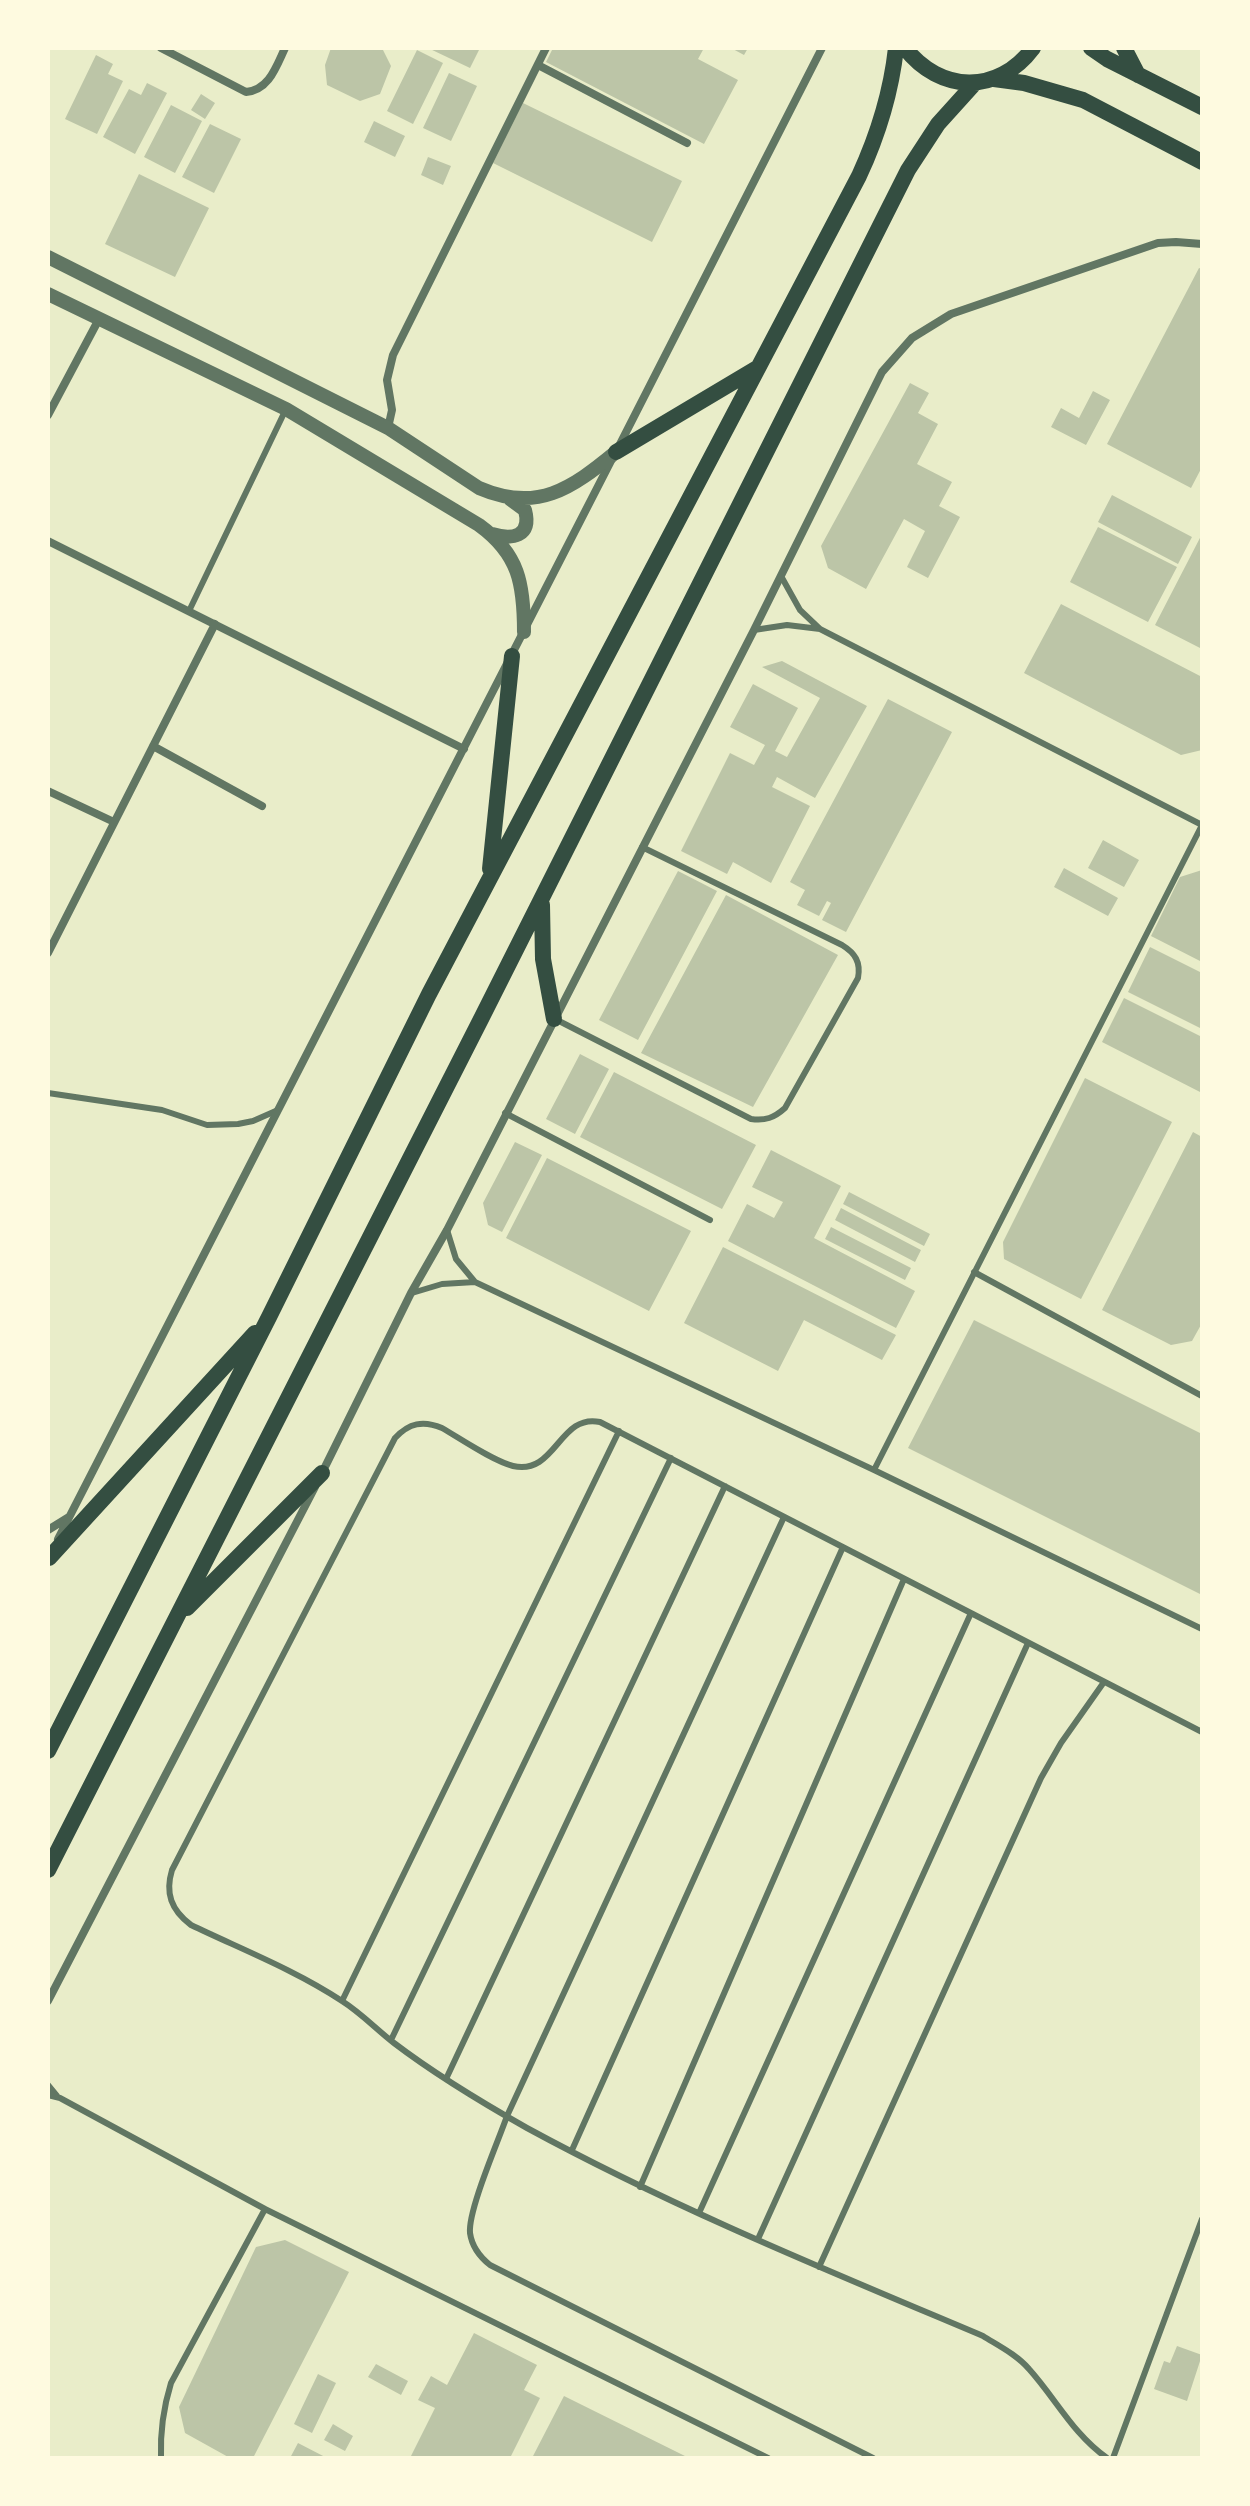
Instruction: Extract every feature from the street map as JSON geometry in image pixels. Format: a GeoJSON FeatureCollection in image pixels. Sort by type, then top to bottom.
{"type":"FeatureCollection","features":[{"type":"Feature","properties":{"kind":"main road"},"geometry":{"type":"LineString","coordinates":[[48,1751],[429,994],[871,150],[888,94],[896,48]]}},
{"type":"Feature","properties":{"kind":"main road"},"geometry":{"type":"LineString","coordinates":[[905,48],[929,71],[943,78],[975,83],[994,79],[1015,67],[1033,48]]}},
{"type":"Feature","properties":{"kind":"main road"},"geometry":{"type":"LineString","coordinates":[[1091,48],[1202,107]]}},
{"type":"Feature","properties":{"kind":"main road"},"geometry":{"type":"LineString","coordinates":[[1124,48],[1138,75]]}},
{"type":"Feature","properties":{"kind":"main road"},"geometry":{"type":"LineString","coordinates":[[994,79],[1039,86],[1083,100],[1202,162]]}},
{"type":"Feature","properties":{"kind":"main road"},"geometry":{"type":"LineString","coordinates":[[48,1870],[542,899],[908,170],[938,124],[975,83]]}},
{"type":"Feature","properties":{"kind":"main road"},"geometry":{"type":"LineString","coordinates":[[616,452],[758,367]]}},
{"type":"Feature","properties":{"kind":"main road"},"geometry":{"type":"LineString","coordinates":[[489,880],[512,656]]}},
{"type":"Feature","properties":{"kind":"main road"},"geometry":{"type":"LineString","coordinates":[[542,899],[543,959],[554,1019]]}},
{"type":"Feature","properties":{"kind":"main road"},"geometry":{"type":"LineString","coordinates":[[48,1559],[269,1317]]}},
{"type":"Feature","properties":{"kind":"main road"},"geometry":{"type":"LineString","coordinates":[[177,1617],[322,1473]]}},
{"type":"Feature","properties":{"kind":"street"},"geometry":{"type":"LineString","coordinates":[[161,48],[246,92],[263,86],[285,48]]}},
{"type":"Feature","properties":{"kind":"street"},"geometry":{"type":"LineString","coordinates":[[388,428],[392,410],[387,380],[393,355],[546,48]]}},
{"type":"Feature","properties":{"kind":"street"},"geometry":{"type":"LineString","coordinates":[[48,1559],[822,48]]}},
{"type":"Feature","properties":{"kind":"street"},"geometry":{"type":"LineString","coordinates":[[538,65],[687,143]]}},
{"type":"Feature","properties":{"kind":"street"},"geometry":{"type":"LineString","coordinates":[[48,2001],[322,1473],[411,1293],[447,1230],[754,630],[882,372],[912,338],[951,314],[1158,243],[1202,244]]}},
{"type":"Feature","properties":{"kind":"street"},"geometry":{"type":"LineString","coordinates":[[48,257],[388,428],[479,488],[520,504],[525,510],[526,524],[512,538],[491,534],[286,409],[48,294]]}},
{"type":"Feature","properties":{"kind":"street"},"geometry":{"type":"LineString","coordinates":[[48,415],[99,319]]}},
{"type":"Feature","properties":{"kind":"street"},"geometry":{"type":"LineString","coordinates":[[508,498],[534,498],[556,493],[586,477],[616,452]]}},
{"type":"Feature","properties":{"kind":"street"},"geometry":{"type":"LineString","coordinates":[[491,534],[510,557],[522,585],[524,632]]}},
{"type":"Feature","properties":{"kind":"street"},"geometry":{"type":"LineString","coordinates":[[48,541],[464,749]]}},
{"type":"Feature","properties":{"kind":"street"},"geometry":{"type":"LineString","coordinates":[[48,953],[215,624]]}},
{"type":"Feature","properties":{"kind":"street"},"geometry":{"type":"LineString","coordinates":[[153,746],[262,806]]}},
{"type":"Feature","properties":{"kind":"street"},"geometry":{"type":"LineString","coordinates":[[48,791],[114,822]]}},
{"type":"Feature","properties":{"kind":"street"},"geometry":{"type":"LineString","coordinates":[[48,1530],[70,1516]]}},
{"type":"Feature","properties":{"kind":"lane"},"geometry":{"type":"LineString","coordinates":[[189,611],[286,409]]}},
{"type":"Feature","properties":{"kind":"lane"},"geometry":{"type":"LineString","coordinates":[[781,576],[800,610],[820,629],[1202,825],[874,1470]]}},
{"type":"Feature","properties":{"kind":"lane"},"geometry":{"type":"LineString","coordinates":[[754,630],[787,625],[820,629]]}},
{"type":"Feature","properties":{"kind":"lane"},"geometry":{"type":"LineString","coordinates":[[554,1019],[751,1119],[770,1119],[785,1108],[858,978],[855,955],[842,945],[642,847]]}},
{"type":"Feature","properties":{"kind":"lane"},"geometry":{"type":"LineString","coordinates":[[48,1093],[162,1110],[207,1125],[238,1124],[267,1116],[281,1108]]}},
{"type":"Feature","properties":{"kind":"lane"},"geometry":{"type":"LineString","coordinates":[[505,1113],[710,1220]]}},
{"type":"Feature","properties":{"kind":"lane"},"geometry":{"type":"LineString","coordinates":[[447,1230],[456,1259],[475,1282],[1202,1629]]}},
{"type":"Feature","properties":{"kind":"lane"},"geometry":{"type":"LineString","coordinates":[[974,1272],[1202,1396]]}},
{"type":"Feature","properties":{"kind":"lane"},"geometry":{"type":"LineString","coordinates":[[411,1293],[442,1284],[475,1282]]}},
{"type":"Feature","properties":{"kind":"lane"},"geometry":{"type":"LineString","coordinates":[[1202,1732],[600,1422],[582,1421],[568,1431],[544,1460],[520,1467],[504,1462],[432,1424],[412,1425],[395,1438],[169,1880],[171,1901],[182,1918],[191,1925],[314,1984],[366,2018],[446,2079],[507,2116],[640,2187],[983,2336],[1007,2350],[1027,2367],[1078,2434],[1110,2458],[1202,2219]]}},
{"type":"Feature","properties":{"kind":"lane"},"geometry":{"type":"LineString","coordinates":[[342,2001],[619,1431]]}},
{"type":"Feature","properties":{"kind":"lane"},"geometry":{"type":"LineString","coordinates":[[391,2040],[671,1458]]}},
{"type":"Feature","properties":{"kind":"lane"},"geometry":{"type":"LineString","coordinates":[[446,2079],[725,1486]]}},
{"type":"Feature","properties":{"kind":"lane"},"geometry":{"type":"LineString","coordinates":[[784,1517],[507,2116],[471,2223],[472,2242],[483,2259],[499,2269],[873,2458]]}},
{"type":"Feature","properties":{"kind":"lane"},"geometry":{"type":"LineString","coordinates":[[572,2150],[843,1547]]}},
{"type":"Feature","properties":{"kind":"lane"},"geometry":{"type":"LineString","coordinates":[[640,2187],[904,1579]]}},
{"type":"Feature","properties":{"kind":"lane"},"geometry":{"type":"LineString","coordinates":[[699,2213],[971,1613]]}},
{"type":"Feature","properties":{"kind":"lane"},"geometry":{"type":"LineString","coordinates":[[758,2239],[1028,1643]]}},
{"type":"Feature","properties":{"kind":"lane"},"geometry":{"type":"LineString","coordinates":[[819,2267],[1041,1778],[1061,1743],[1104,1682]]}},
{"type":"Feature","properties":{"kind":"lane"},"geometry":{"type":"LineString","coordinates":[[48,2085],[60,2098]]}},
{"type":"Feature","properties":{"kind":"lane"},"geometry":{"type":"LineString","coordinates":[[48,2095],[60,2098],[265,2209],[768,2458]]}},
{"type":"Feature","properties":{"kind":"lane"},"geometry":{"type":"LineString","coordinates":[[161,2458],[163,2408],[171,2383],[265,2209]]}},
{"type":"Feature","properties":{"kind":"building"},"geometry":{"type":"Polygon","coordinates":[[[331,48],[382,48],[391,66],[380,94],[360,101],[327,85],[325,65],[331,48]]]}},
{"type":"Feature","properties":{"kind":"building"},"geometry":{"type":"Polygon","coordinates":[[[428,48],[480,48],[470,68],[428,48]]]}},
{"type":"Feature","properties":{"kind":"building"},"geometry":{"type":"Polygon","coordinates":[[[553,48],[704,48],[698,59],[738,80],[704,144],[546,62],[553,48]]]}},
{"type":"Feature","properties":{"kind":"building"},"geometry":{"type":"Polygon","coordinates":[[[731,48],[748,48],[744,55],[731,48]]]}},
{"type":"Feature","properties":{"kind":"building"},"geometry":{"type":"Polygon","coordinates":[[[417,50],[443,63],[413,124],[387,111],[417,50]]]}},
{"type":"Feature","properties":{"kind":"building"},"geometry":{"type":"Polygon","coordinates":[[[96,55],[113,64],[108,74],[123,81],[97,134],[65,119],[96,55]]]}},
{"type":"Feature","properties":{"kind":"building"},"geometry":{"type":"Polygon","coordinates":[[[449,73],[477,86],[451,141],[423,128],[449,73]]]}},
{"type":"Feature","properties":{"kind":"building"},"geometry":{"type":"Polygon","coordinates":[[[147,83],[167,93],[135,154],[103,137],[129,89],[141,95],[147,83]]]}},
{"type":"Feature","properties":{"kind":"building"},"geometry":{"type":"Polygon","coordinates":[[[201,94],[215,103],[205,119],[191,110],[201,94]]]}},
{"type":"Feature","properties":{"kind":"building"},"geometry":{"type":"Polygon","coordinates":[[[523,103],[682,181],[652,242],[493,163],[523,103]]]}},
{"type":"Feature","properties":{"kind":"building"},"geometry":{"type":"Polygon","coordinates":[[[171,105],[202,121],[175,173],[144,157],[171,105]]]}},
{"type":"Feature","properties":{"kind":"building"},"geometry":{"type":"Polygon","coordinates":[[[374,121],[405,136],[395,157],[364,142],[374,121]]]}},
{"type":"Feature","properties":{"kind":"building"},"geometry":{"type":"Polygon","coordinates":[[[210,124],[241,139],[214,193],[182,177],[210,124]]]}},
{"type":"Feature","properties":{"kind":"building"},"geometry":{"type":"Polygon","coordinates":[[[428,157],[451,166],[443,185],[421,175],[428,157]]]}},
{"type":"Feature","properties":{"kind":"building"},"geometry":{"type":"Polygon","coordinates":[[[139,174],[209,208],[175,277],[105,244],[139,174]]]}},
{"type":"Feature","properties":{"kind":"building"},"geometry":{"type":"Polygon","coordinates":[[[1199,268],[1202,269],[1202,467],[1191,488],[1107,444],[1199,268]]]}},
{"type":"Feature","properties":{"kind":"building"},"geometry":{"type":"Polygon","coordinates":[[[910,383],[929,393],[918,413],[938,424],[917,464],[952,482],[939,506],[960,517],[928,578],[907,567],[925,531],[904,519],[866,589],[828,568],[821,546],[910,383]]]}},
{"type":"Feature","properties":{"kind":"building"},"geometry":{"type":"Polygon","coordinates":[[[1093,391],[1110,400],[1086,445],[1051,427],[1061,408],[1079,418],[1093,391]]]}},
{"type":"Feature","properties":{"kind":"building"},"geometry":{"type":"Polygon","coordinates":[[[1112,495],[1192,537],[1178,564],[1098,522],[1112,495]]]}},
{"type":"Feature","properties":{"kind":"building"},"geometry":{"type":"Polygon","coordinates":[[[1098,527],[1177,567],[1148,622],[1070,582],[1098,527]]]}},
{"type":"Feature","properties":{"kind":"building"},"geometry":{"type":"Polygon","coordinates":[[[1202,534],[1202,649],[1155,625],[1202,534]]]}},
{"type":"Feature","properties":{"kind":"building"},"geometry":{"type":"Polygon","coordinates":[[[1061,604],[1202,677],[1202,750],[1181,755],[1024,673],[1061,604]]]}},
{"type":"Feature","properties":{"kind":"building"},"geometry":{"type":"Polygon","coordinates":[[[782,661],[867,706],[815,798],[777,777],[772,787],[810,806],[771,883],[733,862],[727,874],[681,851],[730,753],[754,765],[765,745],[730,727],[753,684],[798,708],[775,751],[787,757],[820,698],[762,667],[782,661]]]}},
{"type":"Feature","properties":{"kind":"building"},"geometry":{"type":"Polygon","coordinates":[[[888,699],[952,732],[846,932],[822,920],[831,903],[827,901],[819,916],[797,905],[805,890],[790,882],[888,699]]]}},
{"type":"Feature","properties":{"kind":"building"},"geometry":{"type":"Polygon","coordinates":[[[1103,840],[1139,860],[1124,887],[1088,868],[1103,840]]]}},
{"type":"Feature","properties":{"kind":"building"},"geometry":{"type":"Polygon","coordinates":[[[1064,868],[1118,898],[1108,916],[1054,887],[1064,868]]]}},
{"type":"Feature","properties":{"kind":"building"},"geometry":{"type":"Polygon","coordinates":[[[1202,870],[1202,962],[1151,936],[1180,877],[1202,870]]]}},
{"type":"Feature","properties":{"kind":"building"},"geometry":{"type":"Polygon","coordinates":[[[678,871],[717,891],[638,1040],[599,1020],[678,871]]]}},
{"type":"Feature","properties":{"kind":"building"},"geometry":{"type":"Polygon","coordinates":[[[726,895],[838,955],[753,1107],[641,1053],[726,895]]]}},
{"type":"Feature","properties":{"kind":"building"},"geometry":{"type":"Polygon","coordinates":[[[1150,947],[1202,973],[1202,1029],[1128,992],[1150,947]]]}},
{"type":"Feature","properties":{"kind":"building"},"geometry":{"type":"Polygon","coordinates":[[[1124,998],[1202,1037],[1202,1093],[1102,1042],[1124,998]]]}},
{"type":"Feature","properties":{"kind":"building"},"geometry":{"type":"Polygon","coordinates":[[[580,1054],[609,1069],[575,1134],[546,1119],[580,1054]]]}},
{"type":"Feature","properties":{"kind":"building"},"geometry":{"type":"Polygon","coordinates":[[[614,1072],[756,1145],[722,1209],[580,1137],[614,1072]]]}},
{"type":"Feature","properties":{"kind":"building"},"geometry":{"type":"Polygon","coordinates":[[[1085,1078],[1172,1122],[1081,1299],[1004,1259],[1003,1242],[1085,1078]]]}},
{"type":"Feature","properties":{"kind":"building"},"geometry":{"type":"Polygon","coordinates":[[[1193,1132],[1202,1137],[1202,1323],[1192,1341],[1171,1345],[1102,1310],[1193,1132]]]}},
{"type":"Feature","properties":{"kind":"building"},"geometry":{"type":"Polygon","coordinates":[[[515,1142],[542,1155],[502,1232],[488,1225],[483,1203],[515,1142]]]}},
{"type":"Feature","properties":{"kind":"building"},"geometry":{"type":"Polygon","coordinates":[[[771,1150],[841,1186],[814,1238],[915,1291],[896,1328],[728,1241],[747,1204],[774,1218],[783,1202],[752,1187],[771,1150]]]}},
{"type":"Feature","properties":{"kind":"building"},"geometry":{"type":"Polygon","coordinates":[[[547,1158],[691,1231],[649,1311],[506,1238],[547,1158]]]}},
{"type":"Feature","properties":{"kind":"building"},"geometry":{"type":"Polygon","coordinates":[[[849,1192],[930,1234],[924,1246],[843,1204],[849,1192]]]}},
{"type":"Feature","properties":{"kind":"building"},"geometry":{"type":"Polygon","coordinates":[[[841,1208],[921,1250],[915,1262],[835,1220],[841,1208]]]}},
{"type":"Feature","properties":{"kind":"building"},"geometry":{"type":"Polygon","coordinates":[[[831,1227],[911,1268],[905,1280],[825,1239],[831,1227]]]}},
{"type":"Feature","properties":{"kind":"building"},"geometry":{"type":"Polygon","coordinates":[[[723,1247],[896,1335],[882,1360],[804,1320],[778,1371],[684,1323],[723,1247]]]}},
{"type":"Feature","properties":{"kind":"building"},"geometry":{"type":"Polygon","coordinates":[[[974,1320],[1202,1434],[1202,1595],[908,1448],[974,1320]]]}},
{"type":"Feature","properties":{"kind":"building"},"geometry":{"type":"Polygon","coordinates":[[[285,2240],[349,2272],[253,2458],[230,2458],[185,2433],[179,2407],[256,2247],[285,2240]]]}},
{"type":"Feature","properties":{"kind":"building"},"geometry":{"type":"Polygon","coordinates":[[[474,2333],[537,2365],[524,2390],[540,2398],[510,2458],[410,2458],[435,2408],[418,2400],[431,2376],[447,2385],[474,2333]]]}},
{"type":"Feature","properties":{"kind":"building"},"geometry":{"type":"Polygon","coordinates":[[[1177,2346],[1202,2355],[1187,2401],[1154,2389],[1164,2361],[1170,2363],[1177,2346]]]}},
{"type":"Feature","properties":{"kind":"building"},"geometry":{"type":"Polygon","coordinates":[[[376,2364],[408,2381],[401,2395],[368,2377],[376,2364]]]}},
{"type":"Feature","properties":{"kind":"building"},"geometry":{"type":"Polygon","coordinates":[[[318,2374],[336,2383],[312,2433],[294,2424],[318,2374]]]}},
{"type":"Feature","properties":{"kind":"building"},"geometry":{"type":"Polygon","coordinates":[[[564,2396],[689,2458],[532,2458],[564,2396]]]}},
{"type":"Feature","properties":{"kind":"building"},"geometry":{"type":"Polygon","coordinates":[[[333,2424],[353,2436],[345,2451],[324,2440],[333,2424]]]}},
{"type":"Feature","properties":{"kind":"building"},"geometry":{"type":"Polygon","coordinates":[[[298,2443],[327,2458],[290,2458],[298,2443]]]}}]}
